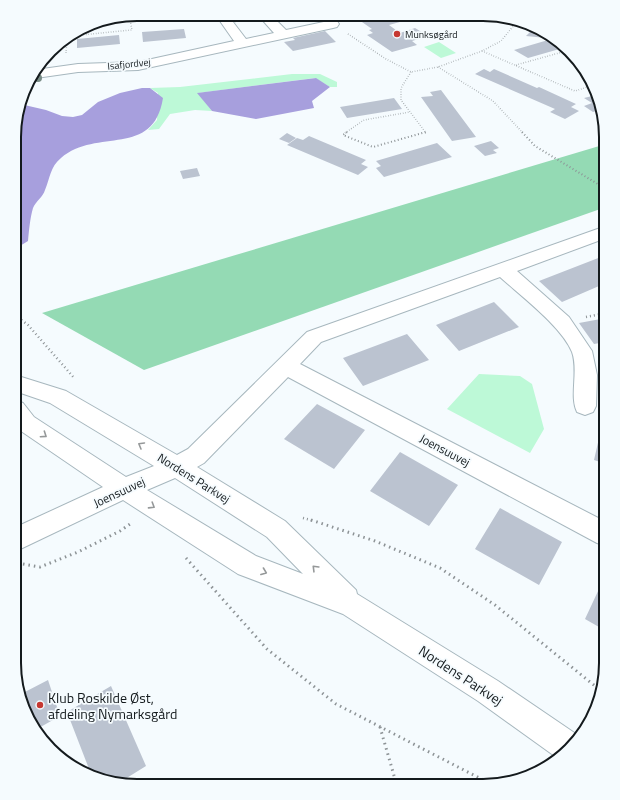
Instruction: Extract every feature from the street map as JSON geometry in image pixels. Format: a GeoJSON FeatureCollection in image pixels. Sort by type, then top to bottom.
{"type":"FeatureCollection","features":[{"type":"Feature","properties":{"kind":"street"},"geometry":{"type":"LineString","coordinates":[[226,21],[242,43],[333,24]]}},
{"type":"Feature","properties":{"kind":"street"},"geometry":{"type":"LineString","coordinates":[[270,21],[282,34]]}},
{"type":"Feature","properties":{"kind":"street","name":"Isafjordvej"},"geometry":{"type":"LineString","coordinates":[[42,70],[138,66],[242,43]]}},
{"type":"Feature","properties":{"kind":"street","name":"Joensuuvej"},"geometry":{"type":"LineString","coordinates":[[21,538],[114,493],[177,467],[196,456],[314,337],[599,235]]}},
{"type":"Feature","properties":{"kind":"street"},"geometry":{"type":"LineString","coordinates":[[503,269],[562,322],[582,351],[586,375],[585,406]]}},
{"type":"Feature","properties":{"kind":"street","name":"Joensuuvej"},"geometry":{"type":"LineString","coordinates":[[285,366],[599,531]]}},
{"type":"Feature","properties":{"kind":"street","name":"Nordens Parkvej"},"geometry":{"type":"LineString","coordinates":[[21,386],[58,397],[177,467],[276,529],[352,605]]}},
{"type":"Feature","properties":{"kind":"street","name":"Nordens Parkvej"},"geometry":{"type":"LineString","coordinates":[[21,417],[26,423],[114,493],[247,565],[352,605],[488,691],[565,745]]}},
{"type":"Feature","properties":{"kind":"path"},"geometry":{"type":"LineString","coordinates":[[81,35],[132,30],[130,21]]}},
{"type":"Feature","properties":{"kind":"path"},"geometry":{"type":"LineString","coordinates":[[333,24],[386,60],[412,72],[438,67],[482,51],[501,41],[514,25]]}},
{"type":"Feature","properties":{"kind":"path"},"geometry":{"type":"LineString","coordinates":[[482,51],[575,91],[588,87]]}},
{"type":"Feature","properties":{"kind":"path"},"geometry":{"type":"LineString","coordinates":[[516,65],[562,52]]}},
{"type":"Feature","properties":{"kind":"path"},"geometry":{"type":"LineString","coordinates":[[438,67],[492,101],[535,146],[599,185]]}},
{"type":"Feature","properties":{"kind":"path"},"geometry":{"type":"LineString","coordinates":[[410,112],[364,120],[343,135],[372,147],[426,133],[401,100],[401,88],[412,72]]}},
{"type":"Feature","properties":{"kind":"path"},"geometry":{"type":"LineString","coordinates":[[21,320],[28,325],[80,385]]}},
{"type":"Feature","properties":{"kind":"path"},"geometry":{"type":"LineString","coordinates":[[21,563],[40,567],[78,552],[120,531],[136,520],[114,493]]}},
{"type":"Feature","properties":{"kind":"path"},"geometry":{"type":"LineString","coordinates":[[296,514],[303,518],[375,541],[440,568],[495,605],[597,687]]}},
{"type":"Feature","properties":{"kind":"path"},"geometry":{"type":"LineString","coordinates":[[181,553],[267,648],[336,704],[482,779]]}},
{"type":"Feature","properties":{"kind":"path"},"geometry":{"type":"LineString","coordinates":[[380,726],[395,779]]}},
{"type":"Feature","properties":{"kind":"green space"},"geometry":{"type":"Polygon","coordinates":[[[439,42],[456,53],[441,58],[424,47],[439,42]]]}},
{"type":"Feature","properties":{"kind":"green space"},"geometry":{"type":"Polygon","coordinates":[[[292,74],[320,74],[337,82],[337,87],[330,87],[315,78],[198,93],[212,111],[195,110],[170,114],[159,129],[148,130],[157,120],[158,93],[150,88],[180,87],[292,74]]]}},
{"type":"Feature","properties":{"kind":"green space"},"geometry":{"type":"Polygon","coordinates":[[[599,146],[599,209],[144,370],[42,313],[599,146]]]}},
{"type":"Feature","properties":{"kind":"green space"},"geometry":{"type":"Polygon","coordinates":[[[479,374],[520,376],[532,384],[544,429],[530,453],[447,409],[479,374]]]}},
{"type":"Feature","properties":{"kind":"shaded area"},"geometry":{"type":"Polygon","coordinates":[[[316,78],[330,87],[312,101],[314,108],[256,119],[212,111],[197,93],[316,78]]]}},
{"type":"Feature","properties":{"kind":"shaded area"},"geometry":{"type":"Polygon","coordinates":[[[142,88],[150,88],[163,98],[157,117],[148,129],[136,136],[91,144],[75,149],[57,161],[52,169],[44,192],[33,208],[28,241],[21,245],[21,137],[25,105],[46,110],[62,116],[73,117],[82,115],[98,102],[120,93],[142,88]]]}},
{"type":"Feature","properties":{"kind":"building","name":"Munksøgård"},"geometry":{"type":"Polygon","coordinates":[[[361,21],[403,21],[389,25],[400,33],[415,28],[428,36],[412,41],[417,45],[392,52],[367,35],[373,33],[369,30],[372,29],[361,21]]]}},
{"type":"Feature","properties":{"kind":"building"},"geometry":{"type":"Polygon","coordinates":[[[184,29],[186,38],[143,42],[142,32],[184,29]]]}},
{"type":"Feature","properties":{"kind":"building"},"geometry":{"type":"Polygon","coordinates":[[[325,31],[336,42],[293,51],[284,42],[295,40],[293,38],[325,31]]]}},
{"type":"Feature","properties":{"kind":"building"},"geometry":{"type":"Polygon","coordinates":[[[532,32],[544,38],[526,36],[532,32]]]}},
{"type":"Feature","properties":{"kind":"building"},"geometry":{"type":"Polygon","coordinates":[[[119,35],[120,44],[77,48],[77,39],[119,35]]]}},
{"type":"Feature","properties":{"kind":"building"},"geometry":{"type":"Polygon","coordinates":[[[548,40],[559,49],[528,58],[514,50],[548,40]]]}},
{"type":"Feature","properties":{"kind":"building"},"geometry":{"type":"Polygon","coordinates":[[[484,69],[490,72],[494,69],[537,88],[539,87],[576,104],[571,107],[579,111],[565,119],[550,112],[555,109],[475,74],[484,69]]]}},
{"type":"Feature","properties":{"kind":"building"},"geometry":{"type":"Polygon","coordinates":[[[441,90],[476,137],[452,141],[421,97],[433,96],[430,92],[441,90]]]}},
{"type":"Feature","properties":{"kind":"building"},"geometry":{"type":"Polygon","coordinates":[[[591,96],[596,111],[593,112],[584,106],[592,103],[584,98],[591,96]]]}},
{"type":"Feature","properties":{"kind":"building"},"geometry":{"type":"Polygon","coordinates":[[[394,98],[402,109],[347,118],[340,107],[394,98]]]}},
{"type":"Feature","properties":{"kind":"building"},"geometry":{"type":"Polygon","coordinates":[[[287,133],[296,138],[289,143],[279,139],[287,133]]]}},
{"type":"Feature","properties":{"kind":"building"},"geometry":{"type":"Polygon","coordinates":[[[309,136],[366,160],[361,164],[368,167],[358,175],[287,145],[297,138],[303,140],[309,136]]]}},
{"type":"Feature","properties":{"kind":"building"},"geometry":{"type":"Polygon","coordinates":[[[491,141],[499,148],[493,150],[497,153],[485,156],[474,146],[491,141]]]}},
{"type":"Feature","properties":{"kind":"building"},"geometry":{"type":"Polygon","coordinates":[[[437,143],[452,157],[384,177],[376,168],[381,166],[376,161],[437,143]]]}},
{"type":"Feature","properties":{"kind":"building"},"geometry":{"type":"Polygon","coordinates":[[[197,168],[200,176],[183,179],[180,171],[197,168]]]}},
{"type":"Feature","properties":{"kind":"building"},"geometry":{"type":"Polygon","coordinates":[[[599,258],[599,286],[562,302],[539,281],[599,258]]]}},
{"type":"Feature","properties":{"kind":"building"},"geometry":{"type":"Polygon","coordinates":[[[494,302],[519,327],[459,351],[436,325],[494,302]]]}},
{"type":"Feature","properties":{"kind":"building"},"geometry":{"type":"Polygon","coordinates":[[[599,319],[599,343],[594,344],[579,323],[599,319]]]}},
{"type":"Feature","properties":{"kind":"building"},"geometry":{"type":"Polygon","coordinates":[[[407,334],[429,360],[363,386],[343,358],[407,334]]]}},
{"type":"Feature","properties":{"kind":"building"},"geometry":{"type":"Polygon","coordinates":[[[317,404],[365,430],[334,469],[284,439],[317,404]]]}},
{"type":"Feature","properties":{"kind":"building"},"geometry":{"type":"Polygon","coordinates":[[[599,438],[599,462],[594,460],[599,438]]]}},
{"type":"Feature","properties":{"kind":"building"},"geometry":{"type":"Polygon","coordinates":[[[400,452],[458,485],[429,526],[370,491],[400,452]]]}},
{"type":"Feature","properties":{"kind":"building"},"geometry":{"type":"Polygon","coordinates":[[[500,508],[562,542],[539,585],[475,549],[500,508]]]}},
{"type":"Feature","properties":{"kind":"building"},"geometry":{"type":"Polygon","coordinates":[[[599,589],[599,627],[585,619],[599,589]]]}},
{"type":"Feature","properties":{"kind":"building","name":"Klub Roskilde Øst, afdeling Nymarksgård"},"geometry":{"type":"Polygon","coordinates":[[[48,680],[60,716],[40,727],[30,708],[25,692],[48,680]]]}},
{"type":"Feature","properties":{"kind":"building"},"geometry":{"type":"Polygon","coordinates":[[[111,686],[146,766],[126,779],[99,773],[89,769],[67,712],[111,686]]]}},
{"type":"Feature","properties":{"kind":"place","name":"Munksøgård"},"geometry":{"type":"Point","coordinates":[397,34]}},
{"type":"Feature","properties":{"kind":"place","name":"Klub Roskilde Øst, afdeling Nymarksgård"},"geometry":{"type":"Point","coordinates":[40,705]}}]}
